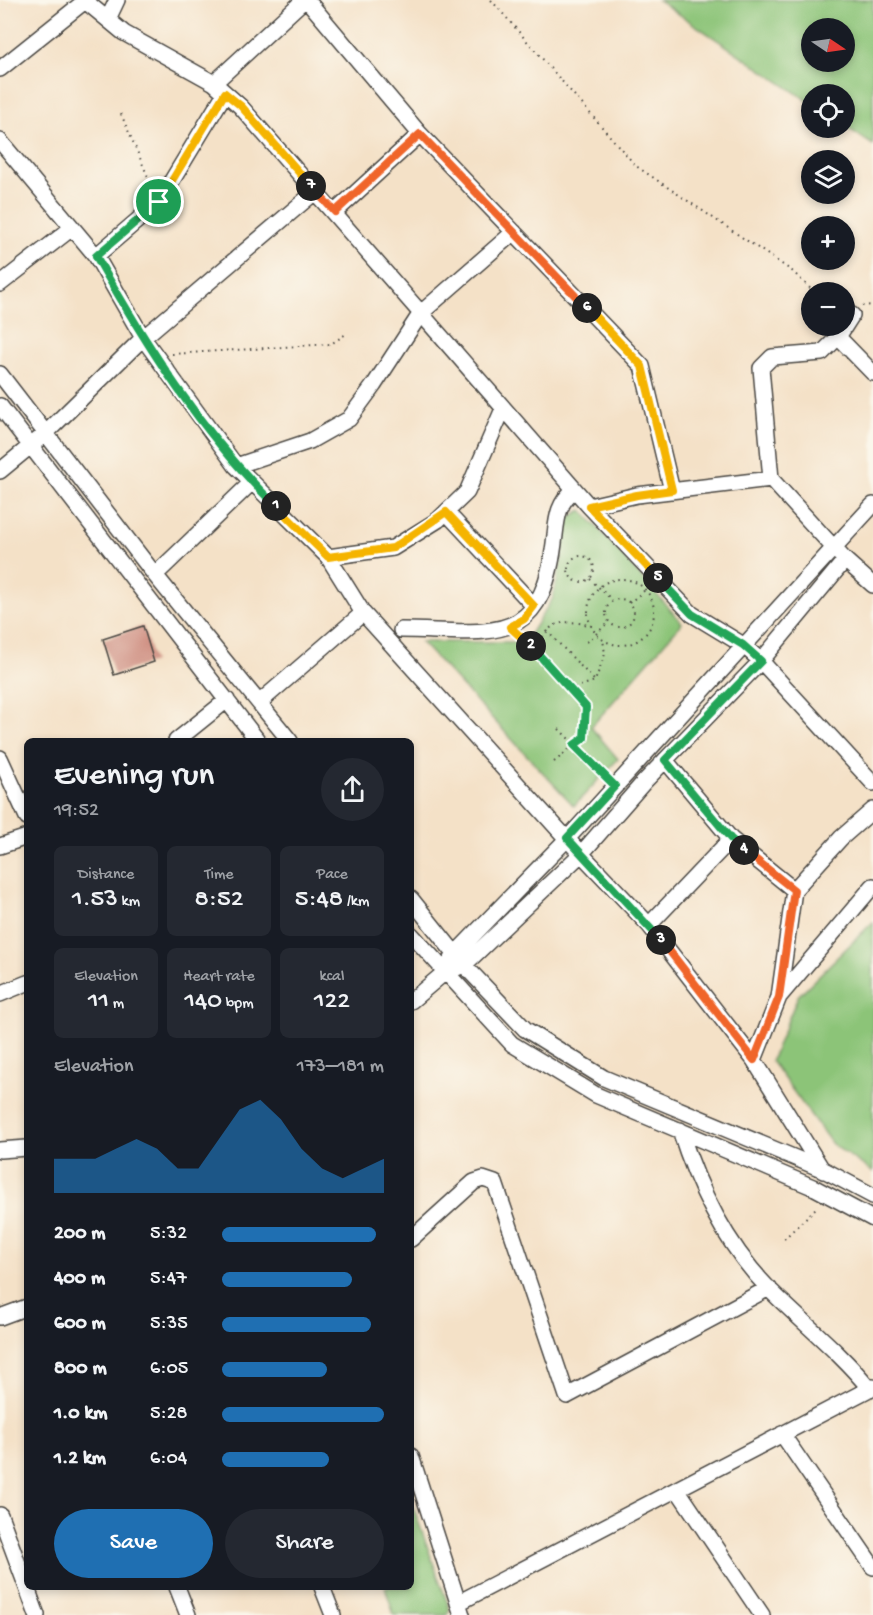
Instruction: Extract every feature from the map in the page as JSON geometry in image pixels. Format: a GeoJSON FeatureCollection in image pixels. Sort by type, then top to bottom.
{"type":"FeatureCollection","features":[{"type":"Feature","properties":{"kind":"street"},"geometry":{"type":"LineString","coordinates":[[0,69],[84,0],[124,33],[219,88],[241,106],[335,212],[589,506],[692,614],[743,645],[761,661],[873,783]]}},
{"type":"Feature","properties":{"kind":"street"},"geometry":{"type":"LineString","coordinates":[[108,19],[117,0]]}},
{"type":"Feature","properties":{"kind":"street"},"geometry":{"type":"LineString","coordinates":[[96,256],[159,202],[219,88],[305,0],[420,134],[642,366],[672,490]]}},
{"type":"Feature","properties":{"kind":"street"},"geometry":{"type":"LineString","coordinates":[[335,212],[420,134]]}},
{"type":"Feature","properties":{"kind":"street"},"geometry":{"type":"LineString","coordinates":[[0,141],[96,256],[143,338],[236,466],[328,557],[363,613],[581,854],[650,926],[754,1060],[824,1170]]}},
{"type":"Feature","properties":{"kind":"street"},"geometry":{"type":"LineString","coordinates":[[0,471],[45,434],[143,338],[316,191]]}},
{"type":"Feature","properties":{"kind":"street"},"geometry":{"type":"LineString","coordinates":[[0,284],[72,228]]}},
{"type":"Feature","properties":{"kind":"street"},"geometry":{"type":"LineString","coordinates":[[236,466],[310,441],[349,419],[421,313],[514,232]]}},
{"type":"Feature","properties":{"kind":"street"},"geometry":{"type":"LineString","coordinates":[[873,372],[838,337],[822,353],[772,357],[761,368],[771,479],[845,560],[873,585]]}},
{"type":"Feature","properties":{"kind":"street"},"geometry":{"type":"LineString","coordinates":[[0,374],[155,575],[288,738]]}},
{"type":"Feature","properties":{"kind":"street"},"geometry":{"type":"LineString","coordinates":[[0,406],[256,738]]}},
{"type":"Feature","properties":{"kind":"street"},"geometry":{"type":"LineString","coordinates":[[328,557],[393,548],[446,512],[467,492],[503,409]]}},
{"type":"Feature","properties":{"kind":"street"},"geometry":{"type":"LineString","coordinates":[[589,506],[637,495],[771,479]]}},
{"type":"Feature","properties":{"kind":"street"},"geometry":{"type":"LineString","coordinates":[[155,575],[252,482]]}},
{"type":"Feature","properties":{"kind":"street"},"geometry":{"type":"LineString","coordinates":[[401,630],[489,632],[510,627],[524,619],[543,596],[552,567],[559,510],[574,490]]}},
{"type":"Feature","properties":{"kind":"street"},"geometry":{"type":"LineString","coordinates":[[460,960],[567,838],[873,505]]}},
{"type":"Feature","properties":{"kind":"street"},"geometry":{"type":"LineString","coordinates":[[446,512],[534,606]]}},
{"type":"Feature","properties":{"kind":"street"},"geometry":{"type":"LineString","coordinates":[[414,998],[581,854],[665,760],[761,661],[845,560]]}},
{"type":"Feature","properties":{"kind":"street"},"geometry":{"type":"LineString","coordinates":[[260,702],[363,613]]}},
{"type":"Feature","properties":{"kind":"street"},"geometry":{"type":"LineString","coordinates":[[180,738],[227,699]]}},
{"type":"Feature","properties":{"kind":"street"},"geometry":{"type":"LineString","coordinates":[[0,758],[24,810]]}},
{"type":"Feature","properties":{"kind":"street"},"geometry":{"type":"LineString","coordinates":[[665,760],[731,839],[794,890]]}},
{"type":"Feature","properties":{"kind":"street"},"geometry":{"type":"LineString","coordinates":[[754,1060],[779,997],[794,890],[841,838],[873,810]]}},
{"type":"Feature","properties":{"kind":"street"},"geometry":{"type":"LineString","coordinates":[[0,846],[24,838]]}},
{"type":"Feature","properties":{"kind":"street"},"geometry":{"type":"LineString","coordinates":[[650,926],[731,839]]}},
{"type":"Feature","properties":{"kind":"street"},"geometry":{"type":"LineString","coordinates":[[779,997],[873,886]]}},
{"type":"Feature","properties":{"kind":"street"},"geometry":{"type":"LineString","coordinates":[[414,903],[460,960],[525,1029],[604,1078],[824,1170],[873,1196]]}},
{"type":"Feature","properties":{"kind":"street"},"geometry":{"type":"LineString","coordinates":[[414,938],[444,973],[512,1044],[596,1095],[815,1188],[873,1219]]}},
{"type":"Feature","properties":{"kind":"street"},"geometry":{"type":"LineString","coordinates":[[0,994],[24,985]]}},
{"type":"Feature","properties":{"kind":"street"},"geometry":{"type":"LineString","coordinates":[[414,1465],[460,1609],[677,1489],[871,1388],[845,1358],[768,1288],[717,1216],[690,1163],[680,1130]]}},
{"type":"Feature","properties":{"kind":"street"},"geometry":{"type":"LineString","coordinates":[[0,1150],[24,1148]]}},
{"type":"Feature","properties":{"kind":"street"},"geometry":{"type":"LineString","coordinates":[[815,1188],[824,1170]]}},
{"type":"Feature","properties":{"kind":"street"},"geometry":{"type":"LineString","coordinates":[[414,1236],[474,1182],[483,1179],[495,1184],[567,1396],[768,1288]]}},
{"type":"Feature","properties":{"kind":"street"},"geometry":{"type":"LineString","coordinates":[[0,1317],[24,1308]]}},
{"type":"Feature","properties":{"kind":"street"},"geometry":{"type":"LineString","coordinates":[[783,1434],[873,1567]]}},
{"type":"Feature","properties":{"kind":"street"},"geometry":{"type":"LineString","coordinates":[[677,1489],[762,1615]]}},
{"type":"Feature","properties":{"kind":"street"},"geometry":{"type":"LineString","coordinates":[[0,1515],[24,1578]]}},
{"type":"Feature","properties":{"kind":"street"},"geometry":{"type":"LineString","coordinates":[[28,1590],[38,1615]]}},
{"type":"Feature","properties":{"kind":"street"},"geometry":{"type":"LineString","coordinates":[[178,1590],[188,1615]]}},
{"type":"Feature","properties":{"kind":"street"},"geometry":{"type":"LineString","coordinates":[[323,1590],[333,1615]]}},
{"type":"Feature","properties":{"kind":"path"},"geometry":{"type":"LineString","coordinates":[[491,0],[636,165],[792,271],[804,282]]}},
{"type":"Feature","properties":{"kind":"path"},"geometry":{"type":"LineString","coordinates":[[121,114],[159,202]]}},
{"type":"Feature","properties":{"kind":"path"},"geometry":{"type":"LineString","coordinates":[[155,355],[331,344],[346,334]]}},
{"type":"Feature","properties":{"kind":"path"},"geometry":{"type":"LineString","coordinates":[[584,556],[591,560],[595,568],[590,579],[582,583],[571,578],[568,569],[571,561],[584,556]]}},
{"type":"Feature","properties":{"kind":"path"},"geometry":{"type":"LineString","coordinates":[[590,579],[612,601]]}},
{"type":"Feature","properties":{"kind":"path"},"geometry":{"type":"LineString","coordinates":[[619,579],[630,580],[645,590],[653,603],[654,614],[645,634],[627,644],[616,644],[598,635],[592,626],[589,606],[599,587],[619,579]]}},
{"type":"Feature","properties":{"kind":"path"},"geometry":{"type":"LineString","coordinates":[[629,603],[645,590]]}},
{"type":"Feature","properties":{"kind":"path"},"geometry":{"type":"LineString","coordinates":[[621,599],[629,603],[633,616],[629,623],[621,627],[609,622],[606,613],[612,601],[621,599]]}},
{"type":"Feature","properties":{"kind":"path"},"geometry":{"type":"LineString","coordinates":[[537,653],[539,642],[557,623],[574,621],[592,626]]}},
{"type":"Feature","properties":{"kind":"path"},"geometry":{"type":"LineString","coordinates":[[587,642],[598,635],[609,622]]}},
{"type":"Feature","properties":{"kind":"path"},"geometry":{"type":"LineString","coordinates":[[510,627],[586,707],[584,738],[554,762]]}},
{"type":"Feature","properties":{"kind":"path"},"geometry":{"type":"LineString","coordinates":[[547,631],[595,681]]}},
{"type":"Feature","properties":{"kind":"path"},"geometry":{"type":"LineString","coordinates":[[595,681],[605,654],[603,639]]}},
{"type":"Feature","properties":{"kind":"path"},"geometry":{"type":"LineString","coordinates":[[571,689],[595,681]]}},
{"type":"Feature","properties":{"kind":"path"},"geometry":{"type":"LineString","coordinates":[[559,729],[615,786]]}},
{"type":"Feature","properties":{"kind":"path"},"geometry":{"type":"LineString","coordinates":[[784,1239],[829,1195]]}},
{"type":"Feature","properties":{"kind":"green space"},"geometry":{"type":"Polygon","coordinates":[[[658,0],[873,0],[873,145],[855,133],[855,84],[801,84],[801,96],[658,0]]]}},
{"type":"Feature","properties":{"kind":"green space"},"geometry":{"type":"Polygon","coordinates":[[[582,510],[682,623],[591,727],[618,759],[574,806],[421,642],[525,642],[553,598],[562,557],[564,520],[582,510]]]}},
{"type":"Feature","properties":{"kind":"green space"},"geometry":{"type":"Polygon","coordinates":[[[873,922],[873,1172],[832,1144],[771,1061],[798,996],[873,922]]]}},
{"type":"Feature","properties":{"kind":"green space"},"geometry":{"type":"Polygon","coordinates":[[[414,1509],[450,1610],[447,1615],[394,1615],[386,1590],[414,1590],[414,1509]]]}},
{"type":"Feature","properties":{"kind":"building"},"geometry":{"type":"Polygon","coordinates":[[[143,626],[154,662],[114,675],[103,639],[143,626]]]}},
{"type":"Feature","properties":{"kind":"route"},"geometry":{"type":"LineString","coordinates":[[225,93],[241,106],[335,212],[420,134],[642,366],[672,490],[589,506],[692,614],[743,645],[761,661],[665,760],[731,839],[794,890],[779,997],[754,1060],[650,926],[567,838],[615,786],[574,745],[584,738],[586,707],[510,627],[524,619],[534,606],[446,512],[438,520],[393,548],[328,557],[236,466],[143,338],[96,256],[159,202],[225,93]]}}]}
